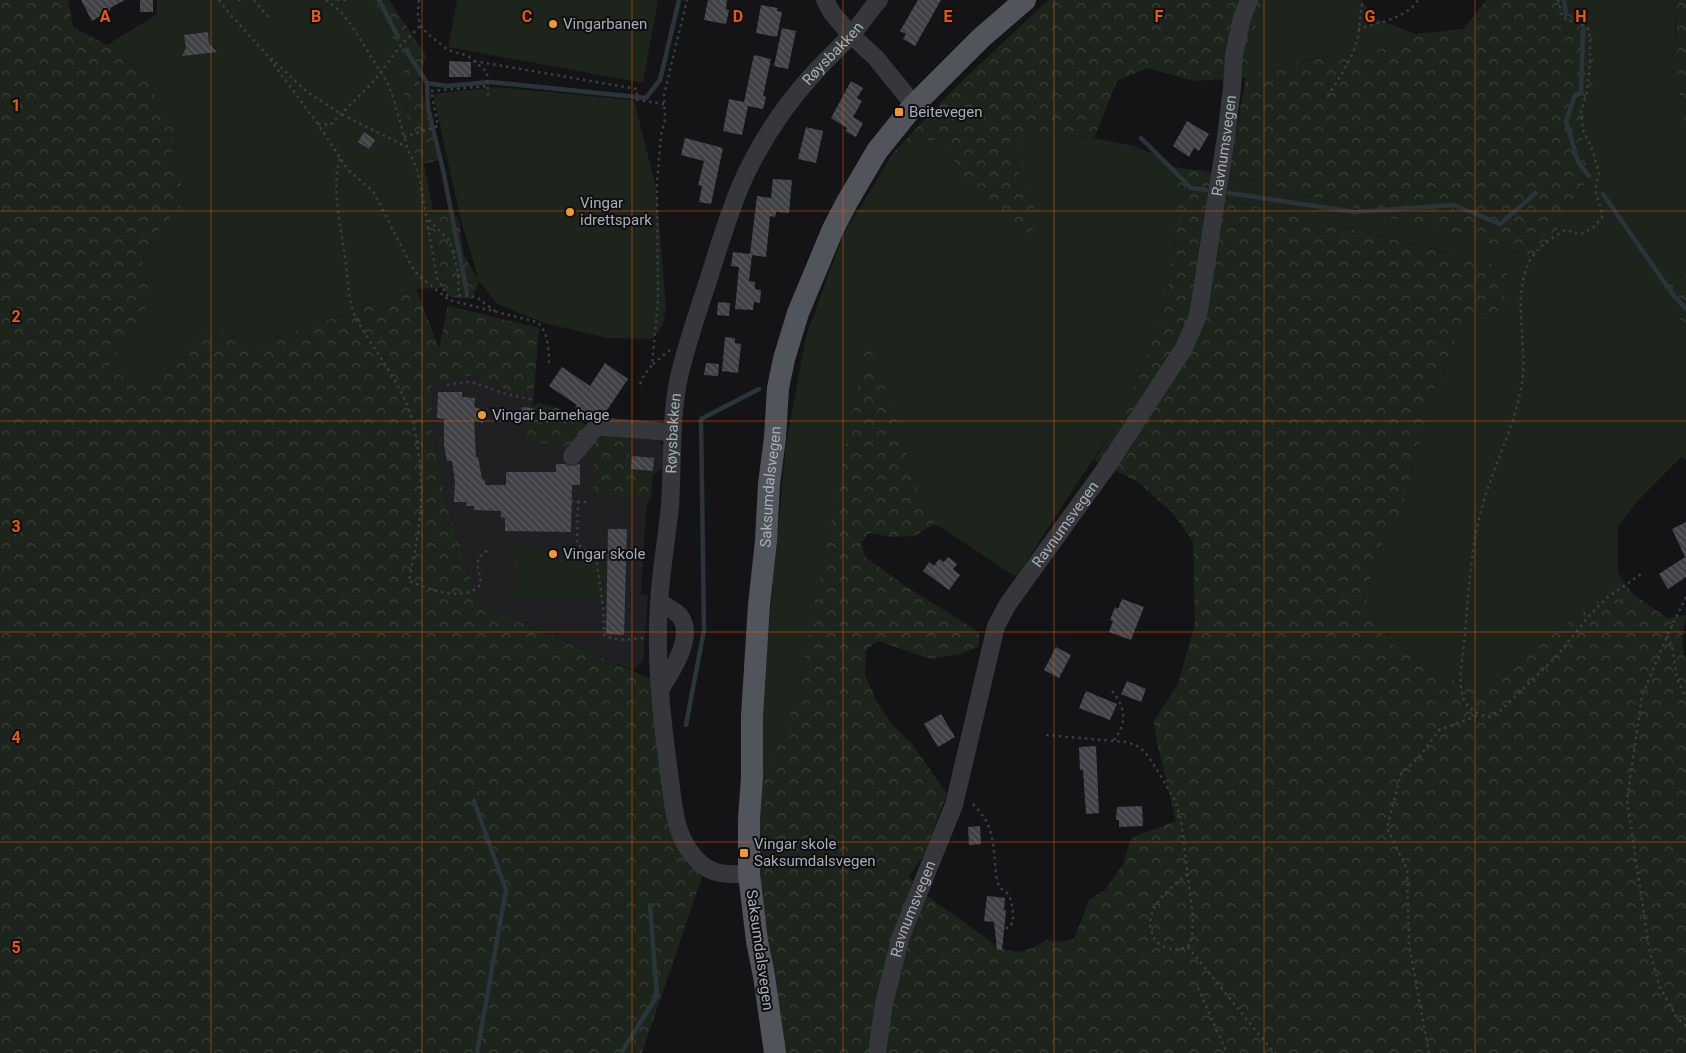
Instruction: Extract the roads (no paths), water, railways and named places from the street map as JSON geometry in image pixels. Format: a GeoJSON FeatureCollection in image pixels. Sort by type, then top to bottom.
{"type":"FeatureCollection","features":[{"type":"Feature","properties":{"kind":"main road","name":"Saksumdalsvegen"},"geometry":{"type":"LineString","coordinates":[[775,1053],[757,941],[749,874],[749,818],[755,658],[766,541],[769,484],[775,438],[775,418],[784,358],[798,314],[833,229],[878,151],[914,105],[980,38],[1025,0]]}},
{"type":"Feature","properties":{"kind":"street"},"geometry":{"type":"LineString","coordinates":[[825,0],[832,12],[851,35],[876,58],[914,105]]}},
{"type":"Feature","properties":{"kind":"street","name":"Røysbakken"},"geometry":{"type":"LineString","coordinates":[[749,874],[725,875],[708,869],[688,849],[681,834],[674,809],[664,739],[658,636],[659,602],[670,504],[672,433],[679,378],[720,241],[740,188],[757,153],[774,123],[800,89],[851,35],[879,0]]}},
{"type":"Feature","properties":{"kind":"street","name":"Ravnumsvegen"},"geometry":{"type":"LineString","coordinates":[[877,1053],[884,1003],[901,936],[954,805],[996,626],[1008,604],[1108,465],[1173,366],[1192,332],[1198,316],[1226,137],[1234,54],[1242,18],[1249,0]]}},
{"type":"Feature","properties":{"kind":"street"},"geometry":{"type":"LineString","coordinates":[[572,456],[596,426],[672,433]]}},
{"type":"Feature","properties":{"kind":"street"},"geometry":{"type":"LineString","coordinates":[[659,602],[678,615],[684,624],[682,650],[675,666],[661,688]]}},
{"type":"Feature","properties":{"kind":"waterway"},"geometry":{"type":"LineString","coordinates":[[379,0],[398,37]]}},
{"type":"Feature","properties":{"kind":"waterway"},"geometry":{"type":"LineString","coordinates":[[406,50],[427,83],[447,86],[490,82],[646,98],[660,80],[679,0]]}},
{"type":"Feature","properties":{"kind":"waterway"},"geometry":{"type":"LineString","coordinates":[[1564,0],[1566,14]]}},
{"type":"Feature","properties":{"kind":"waterway"},"geometry":{"type":"LineString","coordinates":[[1583,30],[1581,93],[1575,95],[1566,121],[1578,162],[1589,176]]}},
{"type":"Feature","properties":{"kind":"waterway"},"geometry":{"type":"LineString","coordinates":[[427,83],[428,108],[443,170],[467,293]]}},
{"type":"Feature","properties":{"kind":"waterway"},"geometry":{"type":"LineString","coordinates":[[1141,138],[1191,188],[1206,190]]}},
{"type":"Feature","properties":{"kind":"waterway"},"geometry":{"type":"LineString","coordinates":[[1229,193],[1354,212],[1454,205],[1500,224],[1536,193]]}},
{"type":"Feature","properties":{"kind":"waterway"},"geometry":{"type":"LineString","coordinates":[[1603,194],[1674,296],[1686,309]]}},
{"type":"Feature","properties":{"kind":"waterway"},"geometry":{"type":"LineString","coordinates":[[686,725],[704,630],[701,419],[759,389]]}},
{"type":"Feature","properties":{"kind":"waterway"},"geometry":{"type":"LineString","coordinates":[[474,801],[506,890],[477,1053]]}},
{"type":"Feature","properties":{"kind":"waterway"},"geometry":{"type":"LineString","coordinates":[[621,1053],[657,996],[650,905]]}},
{"type":"Feature","properties":{"kind":"place","name":"Vingarbanen"},"geometry":{"type":"Point","coordinates":[553,24]}},
{"type":"Feature","properties":{"kind":"place","name":"Beitevegen"},"geometry":{"type":"Point","coordinates":[899,112]}},
{"type":"Feature","properties":{"kind":"place","name":"Vingar idrettspark"},"geometry":{"type":"Point","coordinates":[570,212]}},
{"type":"Feature","properties":{"kind":"place","name":"Vingar barnehage"},"geometry":{"type":"Point","coordinates":[482,415]}},
{"type":"Feature","properties":{"kind":"place","name":"Vingar skole"},"geometry":{"type":"Point","coordinates":[553,554]}},
{"type":"Feature","properties":{"kind":"place","name":"Vingar skole Saksumdalsvegen"},"geometry":{"type":"Point","coordinates":[744,853]}}]}
